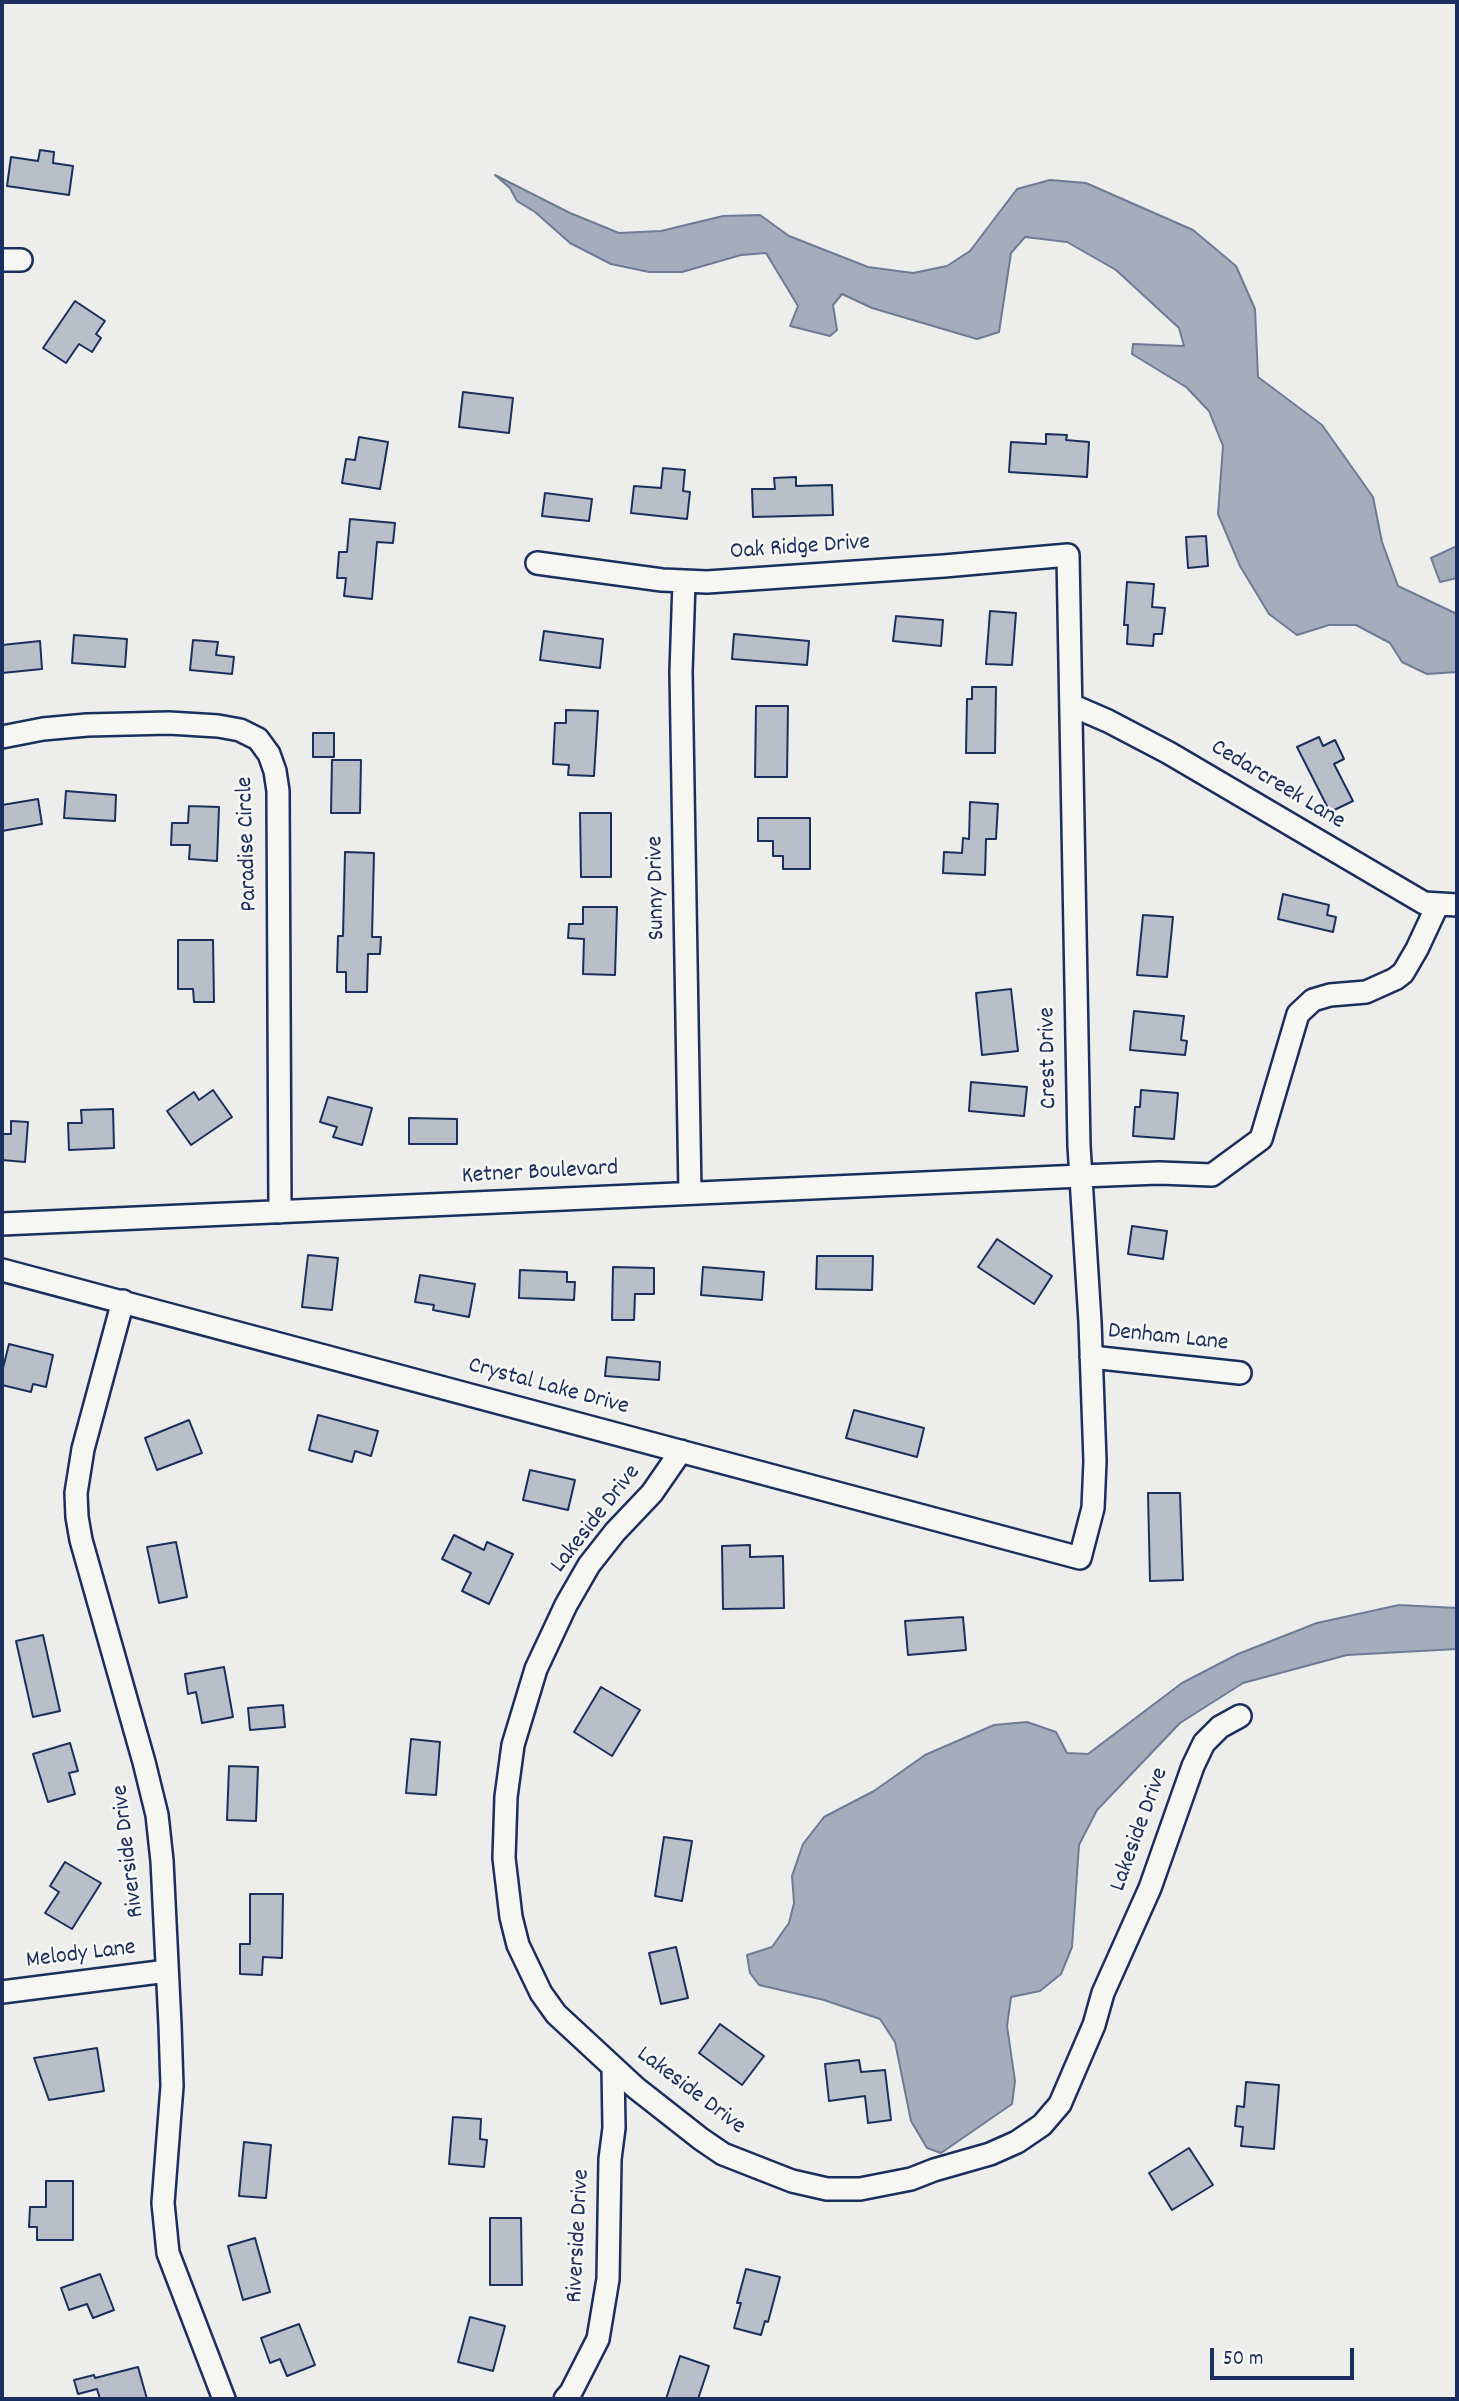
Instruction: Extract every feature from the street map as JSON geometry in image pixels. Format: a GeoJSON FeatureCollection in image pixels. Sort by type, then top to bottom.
{"type":"FeatureCollection","features":[{"type":"Feature","properties":{"kind":"street","name":"Oak Ridge Drive"},"geometry":{"type":"LineString","coordinates":[[537,564],[684,582],[944,566],[1068,555]]}},
{"type":"Feature","properties":{"kind":"street","name":"Crest Drive"},"geometry":{"type":"LineString","coordinates":[[1068,555],[1075,1010],[1094,1461],[1093,1508],[1080,1558]]}},
{"type":"Feature","properties":{"kind":"street","name":"Sunny Drive"},"geometry":{"type":"LineString","coordinates":[[684,582],[681,672],[690,1193]]}},
{"type":"Feature","properties":{"kind":"street","name":"Cedarcreek Lane"},"geometry":{"type":"LineString","coordinates":[[1071,705],[1169,753],[1424,903],[1447,905]]}},
{"type":"Feature","properties":{"kind":"street","name":"Paradise Circle"},"geometry":{"type":"LineString","coordinates":[[2,737],[87,724],[169,723],[218,726],[240,730],[258,739],[269,754],[278,790],[280,1212]]}},
{"type":"Feature","properties":{"kind":"street","name":"Ketner Boulevard"},"geometry":{"type":"LineString","coordinates":[[2,1224],[1081,1176],[1159,1173],[1212,1175],[1261,1139],[1298,1014],[1313,1000],[1330,995],[1366,992],[1395,979],[1403,973],[1447,905]]}},
{"type":"Feature","properties":{"kind":"street","name":"Crystal Lake Drive"},"geometry":{"type":"LineString","coordinates":[[2,1270],[1080,1558]]}},
{"type":"Feature","properties":{"kind":"street","name":"Riverside Drive"},"geometry":{"type":"LineString","coordinates":[[123,1301],[83,1450],[76,1493],[77,1517],[81,1540],[157,1815],[162,1861],[172,2085],[163,2203],[168,2253],[224,2399]]}},
{"type":"Feature","properties":{"kind":"street","name":"Denham Lane"},"geometry":{"type":"LineString","coordinates":[[1091,1357],[1240,1373]]}},
{"type":"Feature","properties":{"kind":"street","name":"Lakeside Drive"},"geometry":{"type":"LineString","coordinates":[[681,1451],[652,1493],[615,1532],[589,1565],[566,1605],[536,1670],[513,1745],[506,1797],[505,1868],[511,1917],[518,1945],[541,1993],[556,2014],[613,2067],[679,2122],[723,2154],[770,2174],[827,2189],[860,2189],[911,2179],[934,2169],[990,2154],[1017,2142],[1042,2125],[1060,2104],[1094,2025],[1103,1993],[1150,1888],[1193,1766],[1204,1744],[1220,1727],[1240,1716]]}},
{"type":"Feature","properties":{"kind":"street","name":"Melody Lane"},"geometry":{"type":"LineString","coordinates":[[2,1992],[167,1971]]}},
{"type":"Feature","properties":{"kind":"street","name":"Riverside Drive"},"geometry":{"type":"LineString","coordinates":[[565,2399],[598,2339],[608,2279],[610,2159],[614,2128],[613,2067]]}},
{"type":"Feature","properties":{"kind":"water"},"geometry":{"type":"Polygon","coordinates":[[[495,175],[570,213],[619,233],[661,231],[723,216],[760,215],[789,236],[868,267],[913,273],[947,266],[970,251],[1017,189],[1050,180],[1086,183],[1193,230],[1236,266],[1255,309],[1258,377],[1322,425],[1373,497],[1382,542],[1398,586],[1457,614],[1457,672],[1427,674],[1402,662],[1390,643],[1356,625],[1329,625],[1297,635],[1269,614],[1240,566],[1218,514],[1223,446],[1209,411],[1186,387],[1132,354],[1133,344],[1184,346],[1179,328],[1116,270],[1067,242],[1025,237],[1011,253],[999,332],[977,339],[872,308],[842,294],[833,305],[837,330],[830,336],[790,326],[798,306],[766,253],[741,255],[682,272],[649,272],[611,264],[570,243],[535,212],[517,201],[510,188],[495,175]]]}},
{"type":"Feature","properties":{"kind":"water"},"geometry":{"type":"Polygon","coordinates":[[[1457,546],[1457,578],[1440,582],[1431,558],[1457,546]]]}},
{"type":"Feature","properties":{"kind":"water"},"geometry":{"type":"Polygon","coordinates":[[[1399,1605],[1457,1608],[1457,1649],[1347,1655],[1243,1683],[1180,1723],[1097,1810],[1079,1845],[1072,1947],[1061,1974],[1040,1991],[1011,1997],[1007,2026],[1015,2081],[1012,2104],[941,2153],[927,2148],[911,2121],[895,2042],[880,2019],[824,2000],[759,1985],[750,1973],[747,1955],[772,1947],[789,1923],[794,1903],[792,1876],[803,1844],[824,1817],[874,1791],[925,1755],[994,1725],[1027,1722],[1056,1732],[1067,1753],[1088,1754],[1182,1683],[1238,1654],[1317,1623],[1399,1605]]]}},
{"type":"Feature","properties":{"kind":"building"},"geometry":{"type":"Polygon","coordinates":[[[40,150],[54,152],[53,163],[73,166],[69,195],[7,186],[11,157],[38,161],[40,150]]]}},
{"type":"Feature","properties":{"kind":"building"},"geometry":{"type":"Polygon","coordinates":[[[75,301],[105,321],[96,334],[101,338],[92,352],[79,344],[66,363],[43,348],[75,301]]]}},
{"type":"Feature","properties":{"kind":"building"},"geometry":{"type":"Polygon","coordinates":[[[463,392],[513,398],[509,433],[459,427],[463,392]]]}},
{"type":"Feature","properties":{"kind":"building"},"geometry":{"type":"Polygon","coordinates":[[[1046,434],[1067,435],[1066,440],[1089,442],[1087,477],[1009,472],[1011,442],[1046,444],[1046,434]]]}},
{"type":"Feature","properties":{"kind":"building"},"geometry":{"type":"Polygon","coordinates":[[[359,437],[388,442],[380,489],[342,483],[346,459],[355,460],[359,437]]]}},
{"type":"Feature","properties":{"kind":"building"},"geometry":{"type":"Polygon","coordinates":[[[663,468],[685,470],[683,491],[690,492],[687,519],[631,513],[634,486],[661,488],[663,468]]]}},
{"type":"Feature","properties":{"kind":"building"},"geometry":{"type":"Polygon","coordinates":[[[796,477],[796,486],[832,485],[833,515],[753,517],[752,489],[775,489],[774,478],[796,477]]]}},
{"type":"Feature","properties":{"kind":"building"},"geometry":{"type":"Polygon","coordinates":[[[545,493],[592,499],[589,521],[542,516],[545,493]]]}},
{"type":"Feature","properties":{"kind":"building"},"geometry":{"type":"Polygon","coordinates":[[[350,519],[395,523],[393,543],[377,542],[372,599],[344,596],[346,578],[337,578],[339,552],[347,552],[350,519]]]}},
{"type":"Feature","properties":{"kind":"building"},"geometry":{"type":"Polygon","coordinates":[[[1206,536],[1208,566],[1188,568],[1186,537],[1206,536]]]}},
{"type":"Feature","properties":{"kind":"building"},"geometry":{"type":"Polygon","coordinates":[[[1127,582],[1154,584],[1152,607],[1165,608],[1162,634],[1154,634],[1153,646],[1127,644],[1128,625],[1124,625],[1127,582]]]}},
{"type":"Feature","properties":{"kind":"building"},"geometry":{"type":"Polygon","coordinates":[[[990,611],[1016,613],[1012,665],[986,664],[990,611]]]}},
{"type":"Feature","properties":{"kind":"building"},"geometry":{"type":"Polygon","coordinates":[[[896,616],[943,620],[941,646],[893,641],[896,616]]]}},
{"type":"Feature","properties":{"kind":"building"},"geometry":{"type":"Polygon","coordinates":[[[544,631],[603,639],[600,668],[540,660],[544,631]]]}},
{"type":"Feature","properties":{"kind":"building"},"geometry":{"type":"Polygon","coordinates":[[[734,634],[809,641],[807,665],[732,659],[734,634]]]}},
{"type":"Feature","properties":{"kind":"building"},"geometry":{"type":"Polygon","coordinates":[[[74,635],[127,639],[125,667],[72,663],[74,635]]]}},
{"type":"Feature","properties":{"kind":"building"},"geometry":{"type":"Polygon","coordinates":[[[193,640],[218,642],[216,655],[234,657],[232,674],[190,670],[193,640]]]}},
{"type":"Feature","properties":{"kind":"building"},"geometry":{"type":"Polygon","coordinates":[[[40,641],[42,669],[2,673],[2,645],[40,641]]]}},
{"type":"Feature","properties":{"kind":"building"},"geometry":{"type":"Polygon","coordinates":[[[972,687],[996,687],[995,753],[966,753],[967,699],[972,699],[972,687]]]}},
{"type":"Feature","properties":{"kind":"building"},"geometry":{"type":"Polygon","coordinates":[[[756,706],[788,706],[787,777],[755,777],[756,706]]]}},
{"type":"Feature","properties":{"kind":"building"},"geometry":{"type":"Polygon","coordinates":[[[566,710],[598,711],[594,776],[568,775],[569,765],[553,764],[555,723],[566,723],[566,710]]]}},
{"type":"Feature","properties":{"kind":"building"},"geometry":{"type":"Polygon","coordinates":[[[313,733],[334,733],[334,757],[313,757],[313,733]]]}},
{"type":"Feature","properties":{"kind":"building"},"geometry":{"type":"Polygon","coordinates":[[[1319,737],[1323,746],[1335,740],[1344,759],[1334,764],[1353,801],[1330,812],[1297,747],[1319,737]]]}},
{"type":"Feature","properties":{"kind":"building"},"geometry":{"type":"Polygon","coordinates":[[[332,760],[361,760],[360,813],[331,813],[332,760]]]}},
{"type":"Feature","properties":{"kind":"building"},"geometry":{"type":"Polygon","coordinates":[[[66,791],[116,795],[115,821],[64,818],[66,791]]]}},
{"type":"Feature","properties":{"kind":"building"},"geometry":{"type":"Polygon","coordinates":[[[38,799],[42,824],[2,831],[2,805],[38,799]]]}},
{"type":"Feature","properties":{"kind":"building"},"geometry":{"type":"Polygon","coordinates":[[[970,802],[998,804],[996,839],[986,839],[985,875],[943,873],[944,852],[962,853],[963,838],[969,839],[970,802]]]}},
{"type":"Feature","properties":{"kind":"building"},"geometry":{"type":"Polygon","coordinates":[[[189,806],[219,807],[217,861],[189,859],[190,845],[171,845],[172,823],[188,823],[189,806]]]}},
{"type":"Feature","properties":{"kind":"building"},"geometry":{"type":"Polygon","coordinates":[[[580,813],[611,813],[611,877],[581,877],[580,813]]]}},
{"type":"Feature","properties":{"kind":"building"},"geometry":{"type":"Polygon","coordinates":[[[758,818],[810,818],[810,869],[783,869],[783,856],[773,856],[773,841],[758,841],[758,818]]]}},
{"type":"Feature","properties":{"kind":"building"},"geometry":{"type":"Polygon","coordinates":[[[345,852],[374,853],[372,937],[381,937],[380,954],[368,954],[367,992],[346,992],[346,972],[337,972],[338,936],[343,936],[345,852]]]}},
{"type":"Feature","properties":{"kind":"building"},"geometry":{"type":"Polygon","coordinates":[[[1283,894],[1329,905],[1327,915],[1336,917],[1333,932],[1278,919],[1283,894]]]}},
{"type":"Feature","properties":{"kind":"building"},"geometry":{"type":"Polygon","coordinates":[[[583,907],[617,907],[615,975],[583,974],[584,939],[568,938],[569,924],[583,924],[583,907]]]}},
{"type":"Feature","properties":{"kind":"building"},"geometry":{"type":"Polygon","coordinates":[[[1143,915],[1173,917],[1167,977],[1137,975],[1143,915]]]}},
{"type":"Feature","properties":{"kind":"building"},"geometry":{"type":"Polygon","coordinates":[[[178,940],[213,940],[214,1002],[194,1002],[193,989],[178,989],[178,940]]]}},
{"type":"Feature","properties":{"kind":"building"},"geometry":{"type":"Polygon","coordinates":[[[1011,989],[1018,1051],[982,1055],[976,993],[1011,989]]]}},
{"type":"Feature","properties":{"kind":"building"},"geometry":{"type":"Polygon","coordinates":[[[1134,1011],[1184,1016],[1181,1040],[1187,1041],[1185,1055],[1130,1050],[1134,1011]]]}},
{"type":"Feature","properties":{"kind":"building"},"geometry":{"type":"Polygon","coordinates":[[[971,1082],[1027,1087],[1024,1116],[969,1111],[971,1082]]]}},
{"type":"Feature","properties":{"kind":"building"},"geometry":{"type":"Polygon","coordinates":[[[213,1090],[232,1117],[191,1145],[167,1111],[194,1092],[199,1100],[213,1090]]]}},
{"type":"Feature","properties":{"kind":"building"},"geometry":{"type":"Polygon","coordinates":[[[1141,1090],[1178,1093],[1174,1139],[1133,1136],[1135,1107],[1140,1107],[1141,1090]]]}},
{"type":"Feature","properties":{"kind":"building"},"geometry":{"type":"Polygon","coordinates":[[[328,1097],[372,1108],[362,1145],[333,1137],[337,1127],[320,1122],[328,1097]]]}},
{"type":"Feature","properties":{"kind":"building"},"geometry":{"type":"Polygon","coordinates":[[[113,1109],[114,1148],[69,1150],[68,1123],[82,1123],[81,1110],[113,1109]]]}},
{"type":"Feature","properties":{"kind":"building"},"geometry":{"type":"Polygon","coordinates":[[[409,1118],[457,1119],[457,1144],[409,1144],[409,1118]]]}},
{"type":"Feature","properties":{"kind":"building"},"geometry":{"type":"Polygon","coordinates":[[[11,1121],[28,1122],[25,1162],[2,1160],[2,1134],[11,1134],[11,1121]]]}},
{"type":"Feature","properties":{"kind":"building"},"geometry":{"type":"Polygon","coordinates":[[[1132,1226],[1167,1231],[1163,1259],[1128,1254],[1132,1226]]]}},
{"type":"Feature","properties":{"kind":"building"},"geometry":{"type":"Polygon","coordinates":[[[997,1239],[1052,1276],[1034,1304],[978,1267],[997,1239]]]}},
{"type":"Feature","properties":{"kind":"building"},"geometry":{"type":"Polygon","coordinates":[[[308,1255],[338,1258],[332,1310],[302,1307],[308,1255]]]}},
{"type":"Feature","properties":{"kind":"building"},"geometry":{"type":"Polygon","coordinates":[[[817,1256],[873,1256],[872,1290],[816,1289],[817,1256]]]}},
{"type":"Feature","properties":{"kind":"building"},"geometry":{"type":"Polygon","coordinates":[[[613,1267],[654,1268],[654,1294],[635,1294],[634,1320],[612,1320],[613,1267]]]}},
{"type":"Feature","properties":{"kind":"building"},"geometry":{"type":"Polygon","coordinates":[[[703,1267],[764,1272],[762,1300],[701,1295],[703,1267]]]}},
{"type":"Feature","properties":{"kind":"building"},"geometry":{"type":"Polygon","coordinates":[[[520,1270],[567,1272],[567,1282],[575,1282],[574,1300],[519,1298],[520,1270]]]}},
{"type":"Feature","properties":{"kind":"building"},"geometry":{"type":"Polygon","coordinates":[[[420,1275],[475,1284],[469,1317],[433,1310],[434,1305],[415,1302],[420,1275]]]}},
{"type":"Feature","properties":{"kind":"building"},"geometry":{"type":"Polygon","coordinates":[[[9,1344],[53,1355],[46,1387],[33,1384],[31,1392],[2,1385],[2,1372],[9,1344]]]}},
{"type":"Feature","properties":{"kind":"building"},"geometry":{"type":"Polygon","coordinates":[[[607,1357],[660,1362],[659,1380],[605,1376],[607,1357]]]}},
{"type":"Feature","properties":{"kind":"building"},"geometry":{"type":"Polygon","coordinates":[[[854,1410],[924,1428],[917,1457],[846,1438],[854,1410]]]}},
{"type":"Feature","properties":{"kind":"building"},"geometry":{"type":"Polygon","coordinates":[[[318,1415],[378,1431],[371,1456],[355,1451],[352,1462],[309,1450],[318,1415]]]}},
{"type":"Feature","properties":{"kind":"building"},"geometry":{"type":"Polygon","coordinates":[[[189,1420],[202,1453],[157,1470],[145,1438],[189,1420]]]}},
{"type":"Feature","properties":{"kind":"building"},"geometry":{"type":"Polygon","coordinates":[[[530,1470],[575,1480],[568,1510],[523,1500],[530,1470]]]}},
{"type":"Feature","properties":{"kind":"building"},"geometry":{"type":"Polygon","coordinates":[[[1148,1493],[1180,1493],[1183,1580],[1150,1581],[1148,1493]]]}},
{"type":"Feature","properties":{"kind":"building"},"geometry":{"type":"Polygon","coordinates":[[[454,1535],[484,1550],[487,1542],[513,1554],[489,1604],[462,1591],[471,1573],[442,1559],[454,1535]]]}},
{"type":"Feature","properties":{"kind":"building"},"geometry":{"type":"Polygon","coordinates":[[[176,1542],[187,1597],[159,1603],[147,1547],[176,1542]]]}},
{"type":"Feature","properties":{"kind":"building"},"geometry":{"type":"Polygon","coordinates":[[[750,1545],[750,1557],[783,1556],[784,1608],[723,1609],[722,1546],[750,1545]]]}},
{"type":"Feature","properties":{"kind":"building"},"geometry":{"type":"Polygon","coordinates":[[[963,1617],[966,1650],[908,1655],[905,1621],[963,1617]]]}},
{"type":"Feature","properties":{"kind":"building"},"geometry":{"type":"Polygon","coordinates":[[[43,1635],[60,1711],[33,1717],[16,1641],[43,1635]]]}},
{"type":"Feature","properties":{"kind":"building"},"geometry":{"type":"Polygon","coordinates":[[[224,1667],[233,1717],[202,1723],[196,1692],[188,1694],[185,1674],[224,1667]]]}},
{"type":"Feature","properties":{"kind":"building"},"geometry":{"type":"Polygon","coordinates":[[[601,1687],[640,1710],[612,1756],[574,1732],[601,1687]]]}},
{"type":"Feature","properties":{"kind":"building"},"geometry":{"type":"Polygon","coordinates":[[[283,1705],[285,1727],[250,1730],[248,1708],[283,1705]]]}},
{"type":"Feature","properties":{"kind":"building"},"geometry":{"type":"Polygon","coordinates":[[[411,1739],[440,1742],[436,1795],[406,1793],[411,1739]]]}},
{"type":"Feature","properties":{"kind":"building"},"geometry":{"type":"Polygon","coordinates":[[[70,1743],[78,1771],[69,1773],[75,1794],[48,1802],[33,1754],[70,1743]]]}},
{"type":"Feature","properties":{"kind":"building"},"geometry":{"type":"Polygon","coordinates":[[[229,1766],[258,1767],[256,1821],[227,1820],[229,1766]]]}},
{"type":"Feature","properties":{"kind":"building"},"geometry":{"type":"Polygon","coordinates":[[[664,1837],[692,1841],[682,1901],[655,1896],[664,1837]]]}},
{"type":"Feature","properties":{"kind":"building"},"geometry":{"type":"Polygon","coordinates":[[[65,1862],[101,1883],[72,1929],[45,1913],[59,1892],[50,1886],[65,1862]]]}},
{"type":"Feature","properties":{"kind":"building"},"geometry":{"type":"Polygon","coordinates":[[[250,1894],[283,1894],[282,1958],[263,1957],[262,1975],[240,1974],[240,1944],[250,1944],[250,1894]]]}},
{"type":"Feature","properties":{"kind":"building"},"geometry":{"type":"Polygon","coordinates":[[[676,1947],[688,1998],[661,2004],[649,1953],[676,1947]]]}},
{"type":"Feature","properties":{"kind":"building"},"geometry":{"type":"Polygon","coordinates":[[[720,2024],[764,2056],[742,2085],[699,2053],[720,2024]]]}},
{"type":"Feature","properties":{"kind":"building"},"geometry":{"type":"Polygon","coordinates":[[[97,2048],[104,2091],[49,2100],[34,2058],[97,2048]]]}},
{"type":"Feature","properties":{"kind":"building"},"geometry":{"type":"Polygon","coordinates":[[[859,2060],[861,2072],[885,2070],[891,2120],[868,2123],[865,2096],[829,2101],[825,2064],[859,2060]]]}},
{"type":"Feature","properties":{"kind":"building"},"geometry":{"type":"Polygon","coordinates":[[[1246,2082],[1279,2085],[1274,2149],[1241,2146],[1243,2127],[1235,2126],[1237,2106],[1244,2107],[1246,2082]]]}},
{"type":"Feature","properties":{"kind":"building"},"geometry":{"type":"Polygon","coordinates":[[[453,2117],[481,2119],[480,2139],[487,2140],[484,2167],[449,2164],[453,2117]]]}},
{"type":"Feature","properties":{"kind":"building"},"geometry":{"type":"Polygon","coordinates":[[[244,2142],[271,2145],[266,2198],[239,2196],[244,2142]]]}},
{"type":"Feature","properties":{"kind":"building"},"geometry":{"type":"Polygon","coordinates":[[[1189,2148],[1213,2185],[1172,2210],[1149,2173],[1189,2148]]]}},
{"type":"Feature","properties":{"kind":"building"},"geometry":{"type":"Polygon","coordinates":[[[46,2181],[73,2181],[73,2240],[37,2240],[37,2227],[29,2227],[30,2207],[46,2207],[46,2181]]]}},
{"type":"Feature","properties":{"kind":"building"},"geometry":{"type":"Polygon","coordinates":[[[490,2218],[521,2218],[522,2285],[490,2285],[490,2218]]]}},
{"type":"Feature","properties":{"kind":"building"},"geometry":{"type":"Polygon","coordinates":[[[255,2238],[270,2292],[243,2300],[228,2246],[255,2238]]]}},
{"type":"Feature","properties":{"kind":"building"},"geometry":{"type":"Polygon","coordinates":[[[746,2269],[780,2277],[768,2322],[765,2321],[761,2335],[734,2328],[746,2269]]]}},
{"type":"Feature","properties":{"kind":"building"},"geometry":{"type":"Polygon","coordinates":[[[100,2274],[114,2310],[93,2318],[87,2304],[69,2310],[61,2288],[100,2274]]]}},
{"type":"Feature","properties":{"kind":"building"},"geometry":{"type":"Polygon","coordinates":[[[470,2317],[505,2326],[493,2371],[458,2362],[470,2317]]]}},
{"type":"Feature","properties":{"kind":"building"},"geometry":{"type":"Polygon","coordinates":[[[299,2324],[315,2365],[287,2376],[280,2359],[270,2363],[261,2338],[299,2324]]]}},
{"type":"Feature","properties":{"kind":"building"},"geometry":{"type":"Polygon","coordinates":[[[680,2356],[709,2366],[698,2399],[666,2399],[680,2356]]]}},
{"type":"Feature","properties":{"kind":"building"},"geometry":{"type":"Polygon","coordinates":[[[138,2367],[147,2399],[100,2399],[97,2389],[78,2394],[74,2380],[94,2375],[95,2378],[138,2367]]]}}]}
